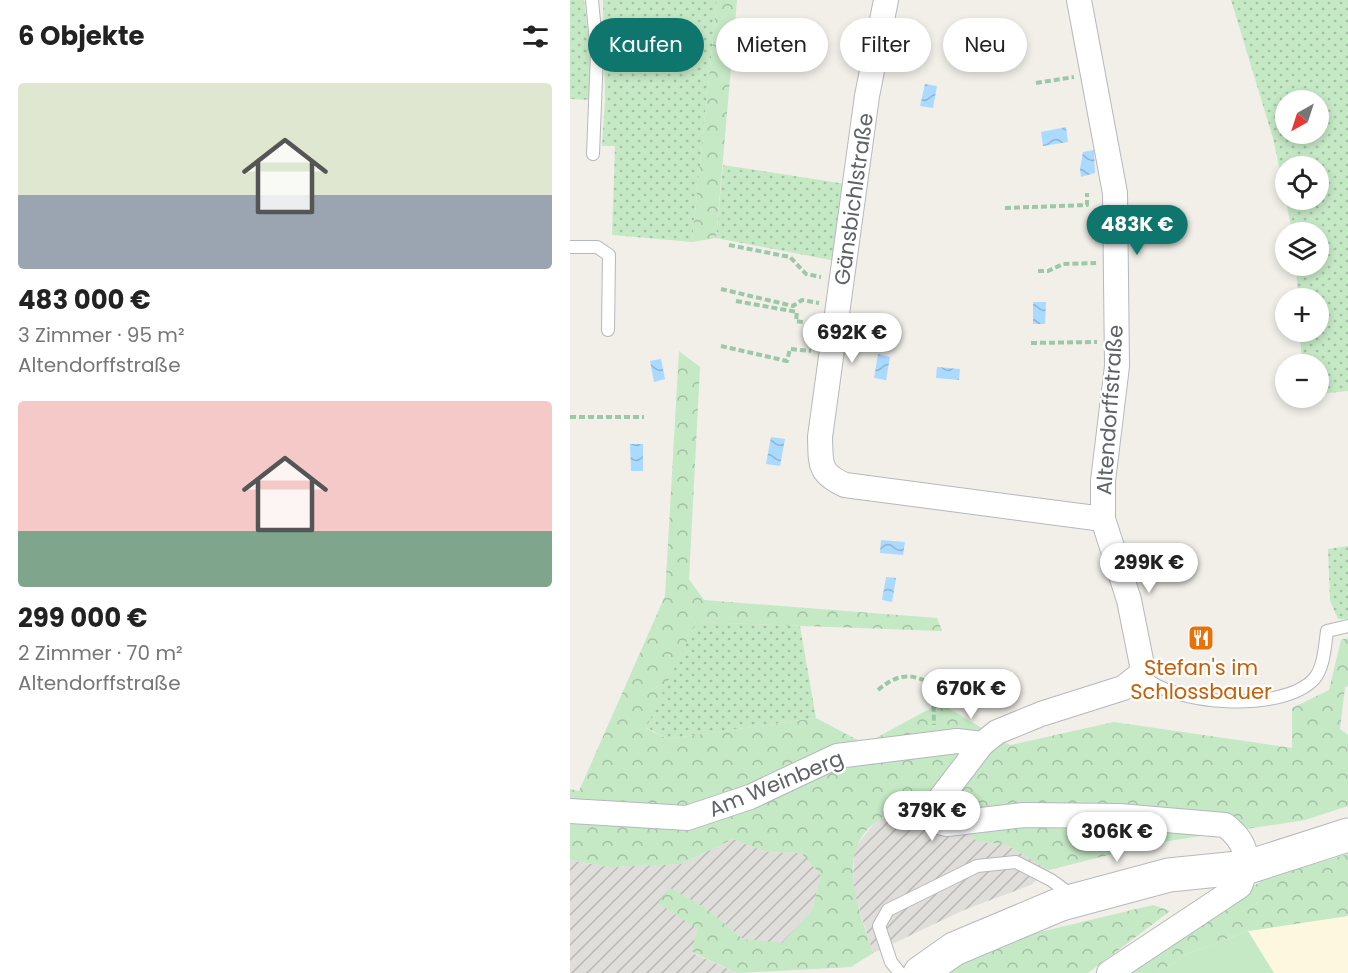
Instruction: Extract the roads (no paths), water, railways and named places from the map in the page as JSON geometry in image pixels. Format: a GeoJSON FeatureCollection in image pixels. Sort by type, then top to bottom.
{"type":"FeatureCollection","features":[{"type":"Feature","properties":{"kind":"main road"},"geometry":{"type":"LineString","coordinates":[[920,973],[954,949],[1061,904],[1169,875],[1248,867],[1348,835]]}},
{"type":"Feature","properties":{"kind":"street","name":"Gänsbichlstraße"},"geometry":{"type":"LineString","coordinates":[[886,0],[867,96],[820,437],[820,462],[824,473],[844,485],[1103,519]]}},
{"type":"Feature","properties":{"kind":"street","name":"Altendorffstraße"},"geometry":{"type":"LineString","coordinates":[[1079,0],[1115,193],[1118,366],[1103,481],[1103,519],[1129,600],[1142,665],[1141,674]]}},
{"type":"Feature","properties":{"kind":"street"},"geometry":{"type":"LineString","coordinates":[[1109,973],[1240,886],[1248,867],[1242,844],[1236,833],[1225,825],[1107,816],[1024,815],[939,823],[933,817],[932,809],[935,802],[960,775],[982,744],[997,732],[1041,714],[1123,688],[1141,674]]}},
{"type":"Feature","properties":{"kind":"street","name":"Am Weinberg"},"geometry":{"type":"LineString","coordinates":[[570,811],[687,818],[750,797],[837,756],[957,741],[982,744]]}},
{"type":"Feature","properties":{"kind":"lane"},"geometry":{"type":"LineString","coordinates":[[592,0],[597,53],[592,154]]}},
{"type":"Feature","properties":{"kind":"lane"},"geometry":{"type":"LineString","coordinates":[[570,247],[597,247],[609,255],[608,330]]}},
{"type":"Feature","properties":{"kind":"lane"},"geometry":{"type":"LineString","coordinates":[[1141,674],[1149,683],[1163,691],[1190,697],[1260,702],[1287,696],[1304,688],[1316,678],[1327,631],[1348,626]]}},
{"type":"Feature","properties":{"kind":"lane"},"geometry":{"type":"LineString","coordinates":[[900,973],[891,962],[879,926],[888,910],[977,866],[1016,862],[1051,880],[1078,900]]}},
{"type":"Feature","properties":{"kind":"water"},"geometry":{"type":"Polygon","coordinates":[[[925,84],[937,86],[933,108],[920,106],[925,84]]]}},
{"type":"Feature","properties":{"kind":"water"},"geometry":{"type":"Polygon","coordinates":[[[1066,127],[1068,142],[1043,146],[1041,132],[1066,127]]]}},
{"type":"Feature","properties":{"kind":"water"},"geometry":{"type":"Polygon","coordinates":[[[1094,150],[1095,173],[1081,177],[1083,152],[1094,150]]]}},
{"type":"Feature","properties":{"kind":"water"},"geometry":{"type":"Polygon","coordinates":[[[1033,302],[1046,302],[1045,324],[1033,324],[1033,302]]]}},
{"type":"Feature","properties":{"kind":"water"},"geometry":{"type":"Polygon","coordinates":[[[878,354],[890,357],[886,380],[874,378],[878,354]]]}},
{"type":"Feature","properties":{"kind":"water"},"geometry":{"type":"Polygon","coordinates":[[[661,359],[665,379],[654,382],[650,361],[661,359]]]}},
{"type":"Feature","properties":{"kind":"water"},"geometry":{"type":"Polygon","coordinates":[[[937,367],[960,369],[959,380],[936,378],[937,367]]]}},
{"type":"Feature","properties":{"kind":"water"},"geometry":{"type":"Polygon","coordinates":[[[771,437],[785,439],[780,466],[766,464],[771,437]]]}},
{"type":"Feature","properties":{"kind":"water"},"geometry":{"type":"Polygon","coordinates":[[[630,444],[643,444],[643,471],[631,471],[630,444]]]}},
{"type":"Feature","properties":{"kind":"water"},"geometry":{"type":"Polygon","coordinates":[[[881,540],[905,542],[903,555],[880,553],[881,540]]]}},
{"type":"Feature","properties":{"kind":"water"},"geometry":{"type":"Polygon","coordinates":[[[886,577],[896,578],[892,602],[882,600],[886,577]]]}},
{"type":"Feature","properties":{"kind":"place","name":"Stefan's im Schlossbauer"},"geometry":{"type":"Point","coordinates":[1201,638]}}]}
